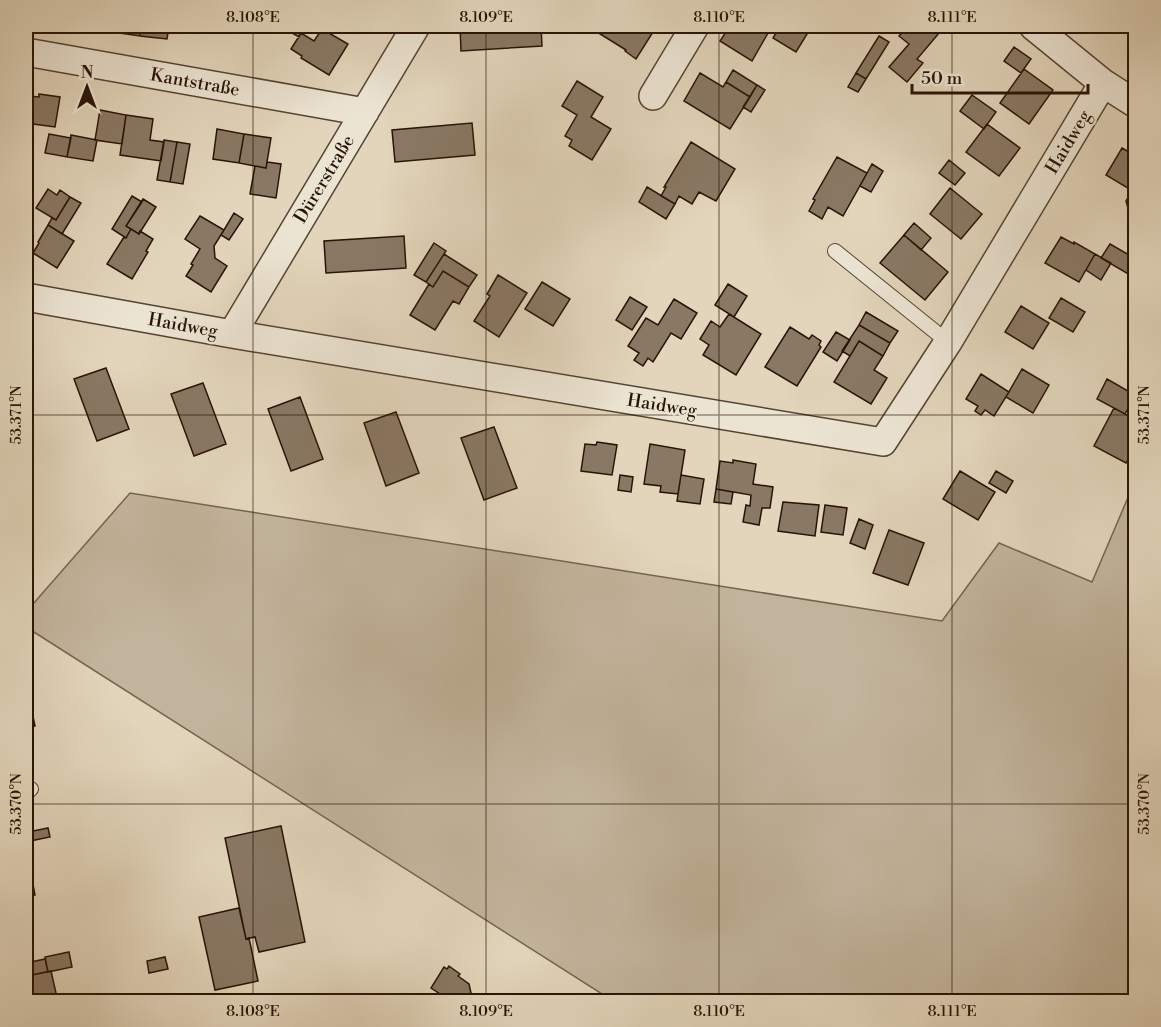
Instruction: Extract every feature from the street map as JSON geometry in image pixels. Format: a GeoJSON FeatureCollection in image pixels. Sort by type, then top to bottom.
{"type":"FeatureCollection","features":[{"type":"Feature","properties":{"kind":"street","name":"Dürerstraße"},"geometry":{"type":"LineString","coordinates":[[232,333],[416,26]]}},
{"type":"Feature","properties":{"kind":"street"},"geometry":{"type":"LineString","coordinates":[[653,96],[695,26]]}},
{"type":"Feature","properties":{"kind":"street"},"geometry":{"type":"LineString","coordinates":[[1033,26],[1103,83],[1136,104]]}},
{"type":"Feature","properties":{"kind":"street","name":"Kantstraße"},"geometry":{"type":"LineString","coordinates":[[26,52],[365,111]]}},
{"type":"Feature","properties":{"kind":"street","name":"Haidweg"},"geometry":{"type":"LineString","coordinates":[[26,297],[884,442],[948,342],[1103,83]]}},
{"type":"Feature","properties":{"kind":"lane"},"geometry":{"type":"LineString","coordinates":[[835,251],[948,342]]}},
{"type":"Feature","properties":{"kind":"shaded area"},"geometry":{"type":"Polygon","coordinates":[[[1135,481],[1135,1001],[613,1001],[26,627],[26,612],[130,493],[942,621],[999,543],[1092,582],[1135,481]]]}},
{"type":"Feature","properties":{"kind":"building"},"geometry":{"type":"Polygon","coordinates":[[[114,26],[141,26],[140,36],[113,32],[114,26]]]}},
{"type":"Feature","properties":{"kind":"building"},"geometry":{"type":"Polygon","coordinates":[[[141,26],[169,26],[167,39],[140,36],[141,26]]]}},
{"type":"Feature","properties":{"kind":"building"},"geometry":{"type":"Polygon","coordinates":[[[287,26],[303,26],[299,37],[285,29],[287,26]]]}},
{"type":"Feature","properties":{"kind":"building"},"geometry":{"type":"Polygon","coordinates":[[[460,26],[541,26],[542,46],[461,51],[460,26]]]}},
{"type":"Feature","properties":{"kind":"building"},"geometry":{"type":"Polygon","coordinates":[[[602,26],[643,26],[653,32],[636,59],[597,32],[602,26]]]}},
{"type":"Feature","properties":{"kind":"building"},"geometry":{"type":"Polygon","coordinates":[[[730,26],[756,26],[768,33],[752,61],[720,41],[730,26]]]}},
{"type":"Feature","properties":{"kind":"building"},"geometry":{"type":"Polygon","coordinates":[[[780,26],[791,32],[807,34],[796,52],[773,38],[780,26]]]}},
{"type":"Feature","properties":{"kind":"building"},"geometry":{"type":"Polygon","coordinates":[[[908,26],[945,26],[917,59],[923,63],[907,82],[889,67],[909,44],[899,36],[908,26]]]}},
{"type":"Feature","properties":{"kind":"building"},"geometry":{"type":"Polygon","coordinates":[[[1118,26],[1136,26],[1136,39],[1118,26]]]}},
{"type":"Feature","properties":{"kind":"building"},"geometry":{"type":"Polygon","coordinates":[[[322,29],[348,44],[329,75],[291,49],[301,33],[314,41],[322,29]]]}},
{"type":"Feature","properties":{"kind":"building"},"geometry":{"type":"Polygon","coordinates":[[[879,36],[889,42],[866,79],[856,73],[879,36]]]}},
{"type":"Feature","properties":{"kind":"building"},"geometry":{"type":"Polygon","coordinates":[[[1014,47],[1031,59],[1021,73],[1004,61],[1014,47]]]}},
{"type":"Feature","properties":{"kind":"building"},"geometry":{"type":"Polygon","coordinates":[[[1024,69],[1053,90],[1029,124],[1000,103],[1024,69]]]}},
{"type":"Feature","properties":{"kind":"building"},"geometry":{"type":"Polygon","coordinates":[[[733,70],[757,85],[750,97],[726,82],[733,70]]]}},
{"type":"Feature","properties":{"kind":"building"},"geometry":{"type":"Polygon","coordinates":[[[700,73],[723,87],[726,82],[750,97],[730,129],[684,101],[700,73]]]}},
{"type":"Feature","properties":{"kind":"building"},"geometry":{"type":"Polygon","coordinates":[[[856,73],[866,79],[858,92],[848,87],[856,73]]]}},
{"type":"Feature","properties":{"kind":"building"},"geometry":{"type":"Polygon","coordinates":[[[577,81],[603,97],[591,117],[611,129],[592,160],[569,146],[572,140],[565,136],[577,115],[562,106],[577,81]]]}},
{"type":"Feature","properties":{"kind":"building"},"geometry":{"type":"Polygon","coordinates":[[[757,85],[765,90],[751,112],[743,107],[757,85]]]}},
{"type":"Feature","properties":{"kind":"building"},"geometry":{"type":"Polygon","coordinates":[[[39,94],[60,97],[55,127],[26,123],[29,96],[39,97],[39,94]]]}},
{"type":"Feature","properties":{"kind":"building"},"geometry":{"type":"Polygon","coordinates":[[[972,95],[996,112],[984,129],[960,111],[972,95]]]}},
{"type":"Feature","properties":{"kind":"building"},"geometry":{"type":"Polygon","coordinates":[[[100,110],[126,115],[122,144],[95,140],[100,110]]]}},
{"type":"Feature","properties":{"kind":"building"},"geometry":{"type":"Polygon","coordinates":[[[126,115],[153,119],[150,140],[164,142],[161,161],[120,155],[126,115]]]}},
{"type":"Feature","properties":{"kind":"building"},"geometry":{"type":"Polygon","coordinates":[[[472,123],[475,155],[395,162],[392,130],[472,123]]]}},
{"type":"Feature","properties":{"kind":"building"},"geometry":{"type":"Polygon","coordinates":[[[987,124],[1020,148],[999,176],[966,152],[987,124]]]}},
{"type":"Feature","properties":{"kind":"building"},"geometry":{"type":"Polygon","coordinates":[[[217,129],[244,134],[239,163],[213,159],[217,129]]]}},
{"type":"Feature","properties":{"kind":"building"},"geometry":{"type":"Polygon","coordinates":[[[49,134],[71,138],[67,157],[45,153],[49,134]]]}},
{"type":"Feature","properties":{"kind":"building"},"geometry":{"type":"Polygon","coordinates":[[[244,134],[271,138],[266,168],[239,163],[244,134]]]}},
{"type":"Feature","properties":{"kind":"building"},"geometry":{"type":"Polygon","coordinates":[[[71,135],[97,140],[93,161],[67,157],[71,135]]]}},
{"type":"Feature","properties":{"kind":"building"},"geometry":{"type":"Polygon","coordinates":[[[164,140],[177,142],[170,182],[157,180],[164,140]]]}},
{"type":"Feature","properties":{"kind":"building"},"geometry":{"type":"Polygon","coordinates":[[[177,142],[190,144],[183,184],[170,182],[177,142]]]}},
{"type":"Feature","properties":{"kind":"building"},"geometry":{"type":"Polygon","coordinates":[[[691,142],[735,169],[716,201],[699,192],[692,204],[679,196],[675,204],[661,196],[691,142]]]}},
{"type":"Feature","properties":{"kind":"building"},"geometry":{"type":"Polygon","coordinates":[[[1122,148],[1136,154],[1136,193],[1106,175],[1122,148]]]}},
{"type":"Feature","properties":{"kind":"building"},"geometry":{"type":"Polygon","coordinates":[[[837,157],[867,173],[843,216],[828,207],[822,219],[809,211],[815,200],[813,199],[837,157]]]}},
{"type":"Feature","properties":{"kind":"building"},"geometry":{"type":"Polygon","coordinates":[[[949,160],[965,173],[955,185],[939,173],[949,160]]]}},
{"type":"Feature","properties":{"kind":"building"},"geometry":{"type":"Polygon","coordinates":[[[267,162],[281,164],[276,198],[250,194],[255,166],[266,168],[267,162]]]}},
{"type":"Feature","properties":{"kind":"building"},"geometry":{"type":"Polygon","coordinates":[[[872,164],[883,171],[871,192],[860,186],[872,164]]]}},
{"type":"Feature","properties":{"kind":"building"},"geometry":{"type":"Polygon","coordinates":[[[647,187],[675,204],[666,219],[639,202],[647,187]]]}},
{"type":"Feature","properties":{"kind":"building"},"geometry":{"type":"Polygon","coordinates":[[[950,188],[982,214],[961,239],[930,214],[950,188]]]}},
{"type":"Feature","properties":{"kind":"building"},"geometry":{"type":"Polygon","coordinates":[[[48,189],[57,195],[60,190],[70,197],[56,220],[36,208],[48,189]]]}},
{"type":"Feature","properties":{"kind":"building"},"geometry":{"type":"Polygon","coordinates":[[[1132,191],[1136,193],[1136,213],[1128,208],[1126,201],[1132,191]]]}},
{"type":"Feature","properties":{"kind":"building"},"geometry":{"type":"Polygon","coordinates":[[[132,196],[142,202],[126,226],[131,229],[126,238],[112,229],[132,196]]]}},
{"type":"Feature","properties":{"kind":"building"},"geometry":{"type":"Polygon","coordinates":[[[70,197],[81,203],[62,234],[48,225],[52,218],[56,220],[70,197]]]}},
{"type":"Feature","properties":{"kind":"building"},"geometry":{"type":"Polygon","coordinates":[[[143,199],[156,207],[139,234],[126,226],[143,199]]]}},
{"type":"Feature","properties":{"kind":"building"},"geometry":{"type":"Polygon","coordinates":[[[234,213],[243,219],[229,240],[221,235],[234,213]]]}},
{"type":"Feature","properties":{"kind":"building"},"geometry":{"type":"Polygon","coordinates":[[[200,216],[224,230],[214,246],[215,258],[227,266],[211,292],[186,276],[200,249],[185,239],[200,216]]]}},
{"type":"Feature","properties":{"kind":"building"},"geometry":{"type":"Polygon","coordinates":[[[914,223],[931,238],[921,250],[904,235],[914,223]]]}},
{"type":"Feature","properties":{"kind":"building"},"geometry":{"type":"Polygon","coordinates":[[[48,225],[74,241],[57,268],[33,253],[48,225]]]}},
{"type":"Feature","properties":{"kind":"building"},"geometry":{"type":"Polygon","coordinates":[[[131,229],[139,234],[140,231],[153,239],[132,279],[107,264],[131,229]]]}},
{"type":"Feature","properties":{"kind":"building"},"geometry":{"type":"Polygon","coordinates":[[[904,235],[948,272],[925,300],[880,263],[904,235]]]}},
{"type":"Feature","properties":{"kind":"building"},"geometry":{"type":"Polygon","coordinates":[[[404,236],[406,268],[326,273],[324,241],[404,236]]]}},
{"type":"Feature","properties":{"kind":"building"},"geometry":{"type":"Polygon","coordinates":[[[1061,237],[1095,254],[1079,282],[1045,263],[1061,237]]]}},
{"type":"Feature","properties":{"kind":"building"},"geometry":{"type":"Polygon","coordinates":[[[434,243],[446,251],[426,282],[414,275],[434,243]]]}},
{"type":"Feature","properties":{"kind":"building"},"geometry":{"type":"Polygon","coordinates":[[[1110,244],[1136,259],[1136,265],[1130,275],[1101,258],[1110,244]]]}},
{"type":"Feature","properties":{"kind":"building"},"geometry":{"type":"Polygon","coordinates":[[[444,254],[477,275],[469,287],[443,271],[433,287],[426,282],[444,254]]]}},
{"type":"Feature","properties":{"kind":"building"},"geometry":{"type":"Polygon","coordinates":[[[1095,254],[1111,263],[1101,280],[1086,270],[1095,254]]]}},
{"type":"Feature","properties":{"kind":"building"},"geometry":{"type":"Polygon","coordinates":[[[443,271],[469,287],[459,304],[453,301],[435,330],[410,315],[429,284],[433,287],[443,271]]]}},
{"type":"Feature","properties":{"kind":"building"},"geometry":{"type":"Polygon","coordinates":[[[498,275],[527,293],[499,337],[474,321],[490,296],[487,294],[498,275]]]}},
{"type":"Feature","properties":{"kind":"building"},"geometry":{"type":"Polygon","coordinates":[[[542,282],[570,299],[553,326],[525,309],[542,282]]]}},
{"type":"Feature","properties":{"kind":"building"},"geometry":{"type":"Polygon","coordinates":[[[728,284],[747,296],[734,317],[715,305],[728,284]]]}},
{"type":"Feature","properties":{"kind":"building"},"geometry":{"type":"Polygon","coordinates":[[[630,297],[647,307],[632,330],[616,320],[630,297]]]}},
{"type":"Feature","properties":{"kind":"building"},"geometry":{"type":"Polygon","coordinates":[[[1061,298],[1085,312],[1073,332],[1049,318],[1061,298]]]}},
{"type":"Feature","properties":{"kind":"building"},"geometry":{"type":"Polygon","coordinates":[[[674,299],[697,313],[681,339],[671,333],[653,362],[648,358],[643,366],[634,360],[639,353],[628,346],[646,318],[658,325],[674,299]]]}},
{"type":"Feature","properties":{"kind":"building"},"geometry":{"type":"Polygon","coordinates":[[[1021,306],[1049,323],[1033,349],[1005,332],[1021,306]]]}},
{"type":"Feature","properties":{"kind":"building"},"geometry":{"type":"Polygon","coordinates":[[[866,312],[898,331],[890,343],[859,325],[866,312]]]}},
{"type":"Feature","properties":{"kind":"building"},"geometry":{"type":"Polygon","coordinates":[[[729,314],[761,334],[736,375],[703,355],[709,345],[700,339],[711,321],[720,327],[729,314]]]}},
{"type":"Feature","properties":{"kind":"building"},"geometry":{"type":"Polygon","coordinates":[[[859,325],[890,343],[883,356],[859,341],[850,356],[842,351],[859,325]]]}},
{"type":"Feature","properties":{"kind":"building"},"geometry":{"type":"Polygon","coordinates":[[[790,327],[809,339],[812,335],[821,341],[819,345],[821,347],[797,386],[765,367],[790,327]]]}},
{"type":"Feature","properties":{"kind":"building"},"geometry":{"type":"Polygon","coordinates":[[[836,332],[850,340],[837,361],[823,352],[836,332]]]}},
{"type":"Feature","properties":{"kind":"building"},"geometry":{"type":"Polygon","coordinates":[[[859,341],[883,356],[874,370],[887,378],[871,404],[834,382],[859,341]]]}},
{"type":"Feature","properties":{"kind":"building"},"geometry":{"type":"Polygon","coordinates":[[[106,368],[129,429],[97,441],[74,379],[106,368]]]}},
{"type":"Feature","properties":{"kind":"building"},"geometry":{"type":"Polygon","coordinates":[[[1022,369],[1049,385],[1033,413],[1006,397],[1022,369]]]}},
{"type":"Feature","properties":{"kind":"building"},"geometry":{"type":"Polygon","coordinates":[[[981,374],[1009,392],[994,416],[985,410],[981,415],[975,411],[978,406],[966,399],[981,374]]]}},
{"type":"Feature","properties":{"kind":"building"},"geometry":{"type":"Polygon","coordinates":[[[1107,379],[1135,395],[1125,414],[1097,399],[1107,379]]]}},
{"type":"Feature","properties":{"kind":"building"},"geometry":{"type":"Polygon","coordinates":[[[203,383],[226,444],[194,456],[171,394],[203,383]]]}},
{"type":"Feature","properties":{"kind":"building"},"geometry":{"type":"Polygon","coordinates":[[[300,397],[323,459],[291,471],[268,409],[300,397]]]}},
{"type":"Feature","properties":{"kind":"building"},"geometry":{"type":"Polygon","coordinates":[[[1114,408],[1136,420],[1136,445],[1126,463],[1094,446],[1114,408]]]}},
{"type":"Feature","properties":{"kind":"building"},"geometry":{"type":"Polygon","coordinates":[[[396,412],[419,473],[386,486],[364,423],[396,412]]]}},
{"type":"Feature","properties":{"kind":"building"},"geometry":{"type":"Polygon","coordinates":[[[494,427],[517,488],[484,500],[461,438],[494,427]]]}},
{"type":"Feature","properties":{"kind":"building"},"geometry":{"type":"Polygon","coordinates":[[[597,442],[617,445],[612,475],[581,471],[585,444],[596,445],[597,442]]]}},
{"type":"Feature","properties":{"kind":"building"},"geometry":{"type":"Polygon","coordinates":[[[650,444],[685,450],[678,494],[660,492],[661,486],[644,484],[650,444]]]}},
{"type":"Feature","properties":{"kind":"building"},"geometry":{"type":"Polygon","coordinates":[[[733,460],[756,464],[753,484],[773,487],[770,508],[762,508],[759,525],[743,522],[746,505],[750,506],[751,495],[716,489],[720,461],[733,463],[733,460]]]}},
{"type":"Feature","properties":{"kind":"building"},"geometry":{"type":"Polygon","coordinates":[[[960,471],[995,492],[978,520],[943,499],[960,471]]]}},
{"type":"Feature","properties":{"kind":"building"},"geometry":{"type":"Polygon","coordinates":[[[996,471],[1013,481],[1006,493],[989,483],[996,471]]]}},
{"type":"Feature","properties":{"kind":"building"},"geometry":{"type":"Polygon","coordinates":[[[620,475],[633,477],[631,492],[618,490],[620,475]]]}},
{"type":"Feature","properties":{"kind":"building"},"geometry":{"type":"Polygon","coordinates":[[[681,475],[704,479],[700,504],[677,501],[681,475]]]}},
{"type":"Feature","properties":{"kind":"building"},"geometry":{"type":"Polygon","coordinates":[[[716,489],[733,492],[731,504],[714,502],[716,489]]]}},
{"type":"Feature","properties":{"kind":"building"},"geometry":{"type":"Polygon","coordinates":[[[783,502],[819,505],[815,536],[778,531],[783,502]]]}},
{"type":"Feature","properties":{"kind":"building"},"geometry":{"type":"Polygon","coordinates":[[[825,505],[847,508],[843,535],[821,532],[825,505]]]}},
{"type":"Feature","properties":{"kind":"building"},"geometry":{"type":"Polygon","coordinates":[[[859,519],[873,525],[865,549],[850,543],[859,519]]]}},
{"type":"Feature","properties":{"kind":"building"},"geometry":{"type":"Polygon","coordinates":[[[889,530],[924,543],[908,585],[873,573],[889,530]]]}},
{"type":"Feature","properties":{"kind":"building"},"geometry":{"type":"Polygon","coordinates":[[[31,707],[35,726],[26,728],[26,708],[31,707]]]}},
{"type":"Feature","properties":{"kind":"building"},"geometry":{"type":"Polygon","coordinates":[[[281,826],[305,942],[259,952],[255,937],[246,939],[225,838],[281,826]]]}},
{"type":"Feature","properties":{"kind":"building"},"geometry":{"type":"Polygon","coordinates":[[[48,828],[50,837],[30,841],[28,832],[48,828]]]}},
{"type":"Feature","properties":{"kind":"building"},"geometry":{"type":"Polygon","coordinates":[[[26,849],[35,895],[26,897],[26,849]]]}},
{"type":"Feature","properties":{"kind":"building"},"geometry":{"type":"Polygon","coordinates":[[[239,908],[246,939],[249,938],[258,981],[215,990],[199,917],[239,908]]]}},
{"type":"Feature","properties":{"kind":"building"},"geometry":{"type":"Polygon","coordinates":[[[69,952],[72,967],[48,972],[45,957],[69,952]]]}},
{"type":"Feature","properties":{"kind":"building"},"geometry":{"type":"Polygon","coordinates":[[[165,957],[168,969],[149,973],[147,961],[165,957]]]}},
{"type":"Feature","properties":{"kind":"building"},"geometry":{"type":"Polygon","coordinates":[[[45,959],[48,972],[26,976],[26,963],[45,959]]]}},
{"type":"Feature","properties":{"kind":"building"},"geometry":{"type":"Polygon","coordinates":[[[449,966],[469,984],[473,1002],[441,1002],[440,994],[431,988],[444,967],[447,969],[449,966]]]}},
{"type":"Feature","properties":{"kind":"building"},"geometry":{"type":"Polygon","coordinates":[[[51,971],[58,1002],[26,1002],[26,976],[51,971]]]}}]}
